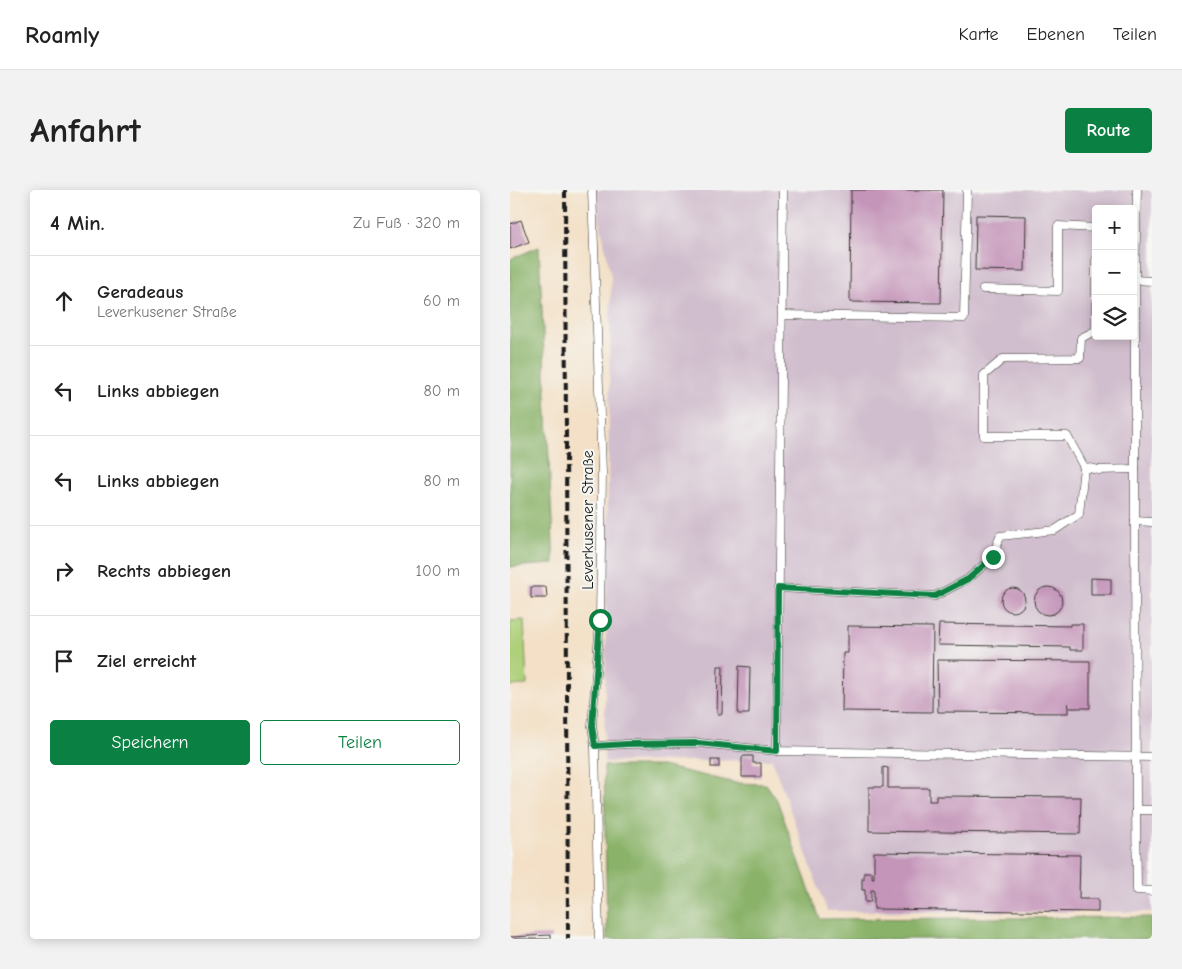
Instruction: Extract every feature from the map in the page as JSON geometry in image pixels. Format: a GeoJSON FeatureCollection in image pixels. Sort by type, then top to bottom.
{"type":"FeatureCollection","features":[{"type":"Feature","properties":{"kind":"lane","name":"Leverkusener Straße"},"geometry":{"type":"LineString","coordinates":[[592,190],[602,472],[600,620],[592,726],[595,746],[599,939]]}},
{"type":"Feature","properties":{"kind":"lane"},"geometry":{"type":"LineString","coordinates":[[777,751],[783,190]]}},
{"type":"Feature","properties":{"kind":"lane"},"geometry":{"type":"LineString","coordinates":[[782,316],[964,318],[967,190]]}},
{"type":"Feature","properties":{"kind":"lane"},"geometry":{"type":"LineString","coordinates":[[1136,205],[1137,190]]}},
{"type":"Feature","properties":{"kind":"lane"},"geometry":{"type":"LineString","coordinates":[[983,288],[1058,291],[1058,226],[1092,228]]}},
{"type":"Feature","properties":{"kind":"lane"},"geometry":{"type":"LineString","coordinates":[[1137,280],[1152,281]]}},
{"type":"Feature","properties":{"kind":"lane"},"geometry":{"type":"LineString","coordinates":[[778,588],[935,596],[968,579],[993,557],[1000,536],[1055,530],[1078,514],[1084,468],[1068,436],[984,436],[984,375],[1003,360],[1080,358],[1081,338],[1092,332]]}},
{"type":"Feature","properties":{"kind":"lane"},"geometry":{"type":"LineString","coordinates":[[1134,340],[1137,890],[1152,891]]}},
{"type":"Feature","properties":{"kind":"lane"},"geometry":{"type":"LineString","coordinates":[[1084,468],[1135,470]]}},
{"type":"Feature","properties":{"kind":"lane"},"geometry":{"type":"LineString","coordinates":[[1135,522],[1152,522]]}},
{"type":"Feature","properties":{"kind":"lane"},"geometry":{"type":"LineString","coordinates":[[595,746],[698,743],[777,751],[1152,757]]}},
{"type":"Feature","properties":{"kind":"lane"},"geometry":{"type":"LineString","coordinates":[[1136,810],[1152,810]]}},
{"type":"Feature","properties":{"kind":"shaded area"},"geometry":{"type":"Polygon","coordinates":[[[594,190],[1152,190],[1152,912],[827,911],[772,760],[604,762],[611,277],[594,190]]]}},
{"type":"Feature","properties":{"kind":"green space"},"geometry":{"type":"Polygon","coordinates":[[[539,247],[554,564],[510,567],[510,259],[539,247]]]}},
{"type":"Feature","properties":{"kind":"green space"},"geometry":{"type":"Polygon","coordinates":[[[524,620],[527,685],[510,686],[510,621],[524,620]]]}},
{"type":"Feature","properties":{"kind":"green space"},"geometry":{"type":"Polygon","coordinates":[[[604,766],[662,766],[736,783],[766,784],[777,800],[820,919],[1152,917],[1152,939],[607,939],[604,766]]]}},
{"type":"Feature","properties":{"kind":"building"},"geometry":{"type":"Polygon","coordinates":[[[851,190],[943,190],[941,303],[850,302],[851,190]]]}},
{"type":"Feature","properties":{"kind":"building"},"geometry":{"type":"Polygon","coordinates":[[[976,215],[1026,216],[1025,271],[975,270],[976,215]]]}},
{"type":"Feature","properties":{"kind":"building"},"geometry":{"type":"Polygon","coordinates":[[[521,220],[529,242],[510,249],[510,224],[521,220]]]}},
{"type":"Feature","properties":{"kind":"building"},"geometry":{"type":"Polygon","coordinates":[[[1091,578],[1111,579],[1111,595],[1091,595],[1091,578]]]}},
{"type":"Feature","properties":{"kind":"building"},"geometry":{"type":"Polygon","coordinates":[[[531,587],[546,587],[547,598],[531,598],[531,587]]]}},
{"type":"Feature","properties":{"kind":"building"},"geometry":{"type":"Polygon","coordinates":[[[1048,587],[1058,591],[1062,601],[1058,611],[1048,615],[1038,611],[1034,601],[1038,591],[1048,587]]]}},
{"type":"Feature","properties":{"kind":"building"},"geometry":{"type":"Polygon","coordinates":[[[1013,588],[1021,592],[1025,600],[1021,608],[1013,612],[1005,608],[1001,600],[1005,592],[1013,588]]]}},
{"type":"Feature","properties":{"kind":"building"},"geometry":{"type":"Polygon","coordinates":[[[939,624],[1070,626],[1070,624],[1083,624],[1083,650],[1070,650],[1070,647],[938,645],[939,624]]]}},
{"type":"Feature","properties":{"kind":"building"},"geometry":{"type":"Polygon","coordinates":[[[848,626],[933,627],[932,712],[842,711],[843,653],[848,653],[848,626]]]}},
{"type":"Feature","properties":{"kind":"building"},"geometry":{"type":"Polygon","coordinates":[[[937,660],[1090,661],[1090,708],[1069,708],[1068,703],[1068,713],[938,712],[937,660]]]}},
{"type":"Feature","properties":{"kind":"building"},"geometry":{"type":"Polygon","coordinates":[[[718,666],[723,666],[722,714],[717,714],[718,666]]]}},
{"type":"Feature","properties":{"kind":"building"},"geometry":{"type":"Polygon","coordinates":[[[739,666],[750,667],[749,714],[738,714],[739,666]]]}},
{"type":"Feature","properties":{"kind":"building"},"geometry":{"type":"Polygon","coordinates":[[[744,756],[753,756],[753,763],[761,763],[761,777],[742,777],[742,758],[744,756]]]}},
{"type":"Feature","properties":{"kind":"building"},"geometry":{"type":"Polygon","coordinates":[[[711,760],[719,760],[719,767],[711,767],[711,760]]]}},
{"type":"Feature","properties":{"kind":"building"},"geometry":{"type":"Polygon","coordinates":[[[883,767],[888,768],[888,788],[929,788],[929,801],[936,801],[936,796],[1081,797],[1080,834],[869,831],[869,787],[883,787],[883,767]]]}},
{"type":"Feature","properties":{"kind":"building"},"geometry":{"type":"Polygon","coordinates":[[[874,852],[1080,855],[1079,899],[1098,899],[1098,912],[874,909],[874,890],[871,890],[871,902],[865,902],[862,878],[864,879],[864,872],[872,872],[872,878],[874,878],[874,852]]]}},
{"type":"Feature","properties":{"kind":"building"},"geometry":{"type":"Polygon","coordinates":[[[551,935],[551,939],[510,939],[510,937],[551,935]]]}},
{"type":"Feature","properties":{"kind":"railway"},"geometry":{"type":"LineString","coordinates":[[565,190],[568,939]]}},
{"type":"Feature","properties":{"kind":"route"},"geometry":{"type":"LineString","coordinates":[[600,620],[592,726],[595,746],[698,743],[777,751],[778,588],[935,596],[968,579],[993,557]]}}]}
